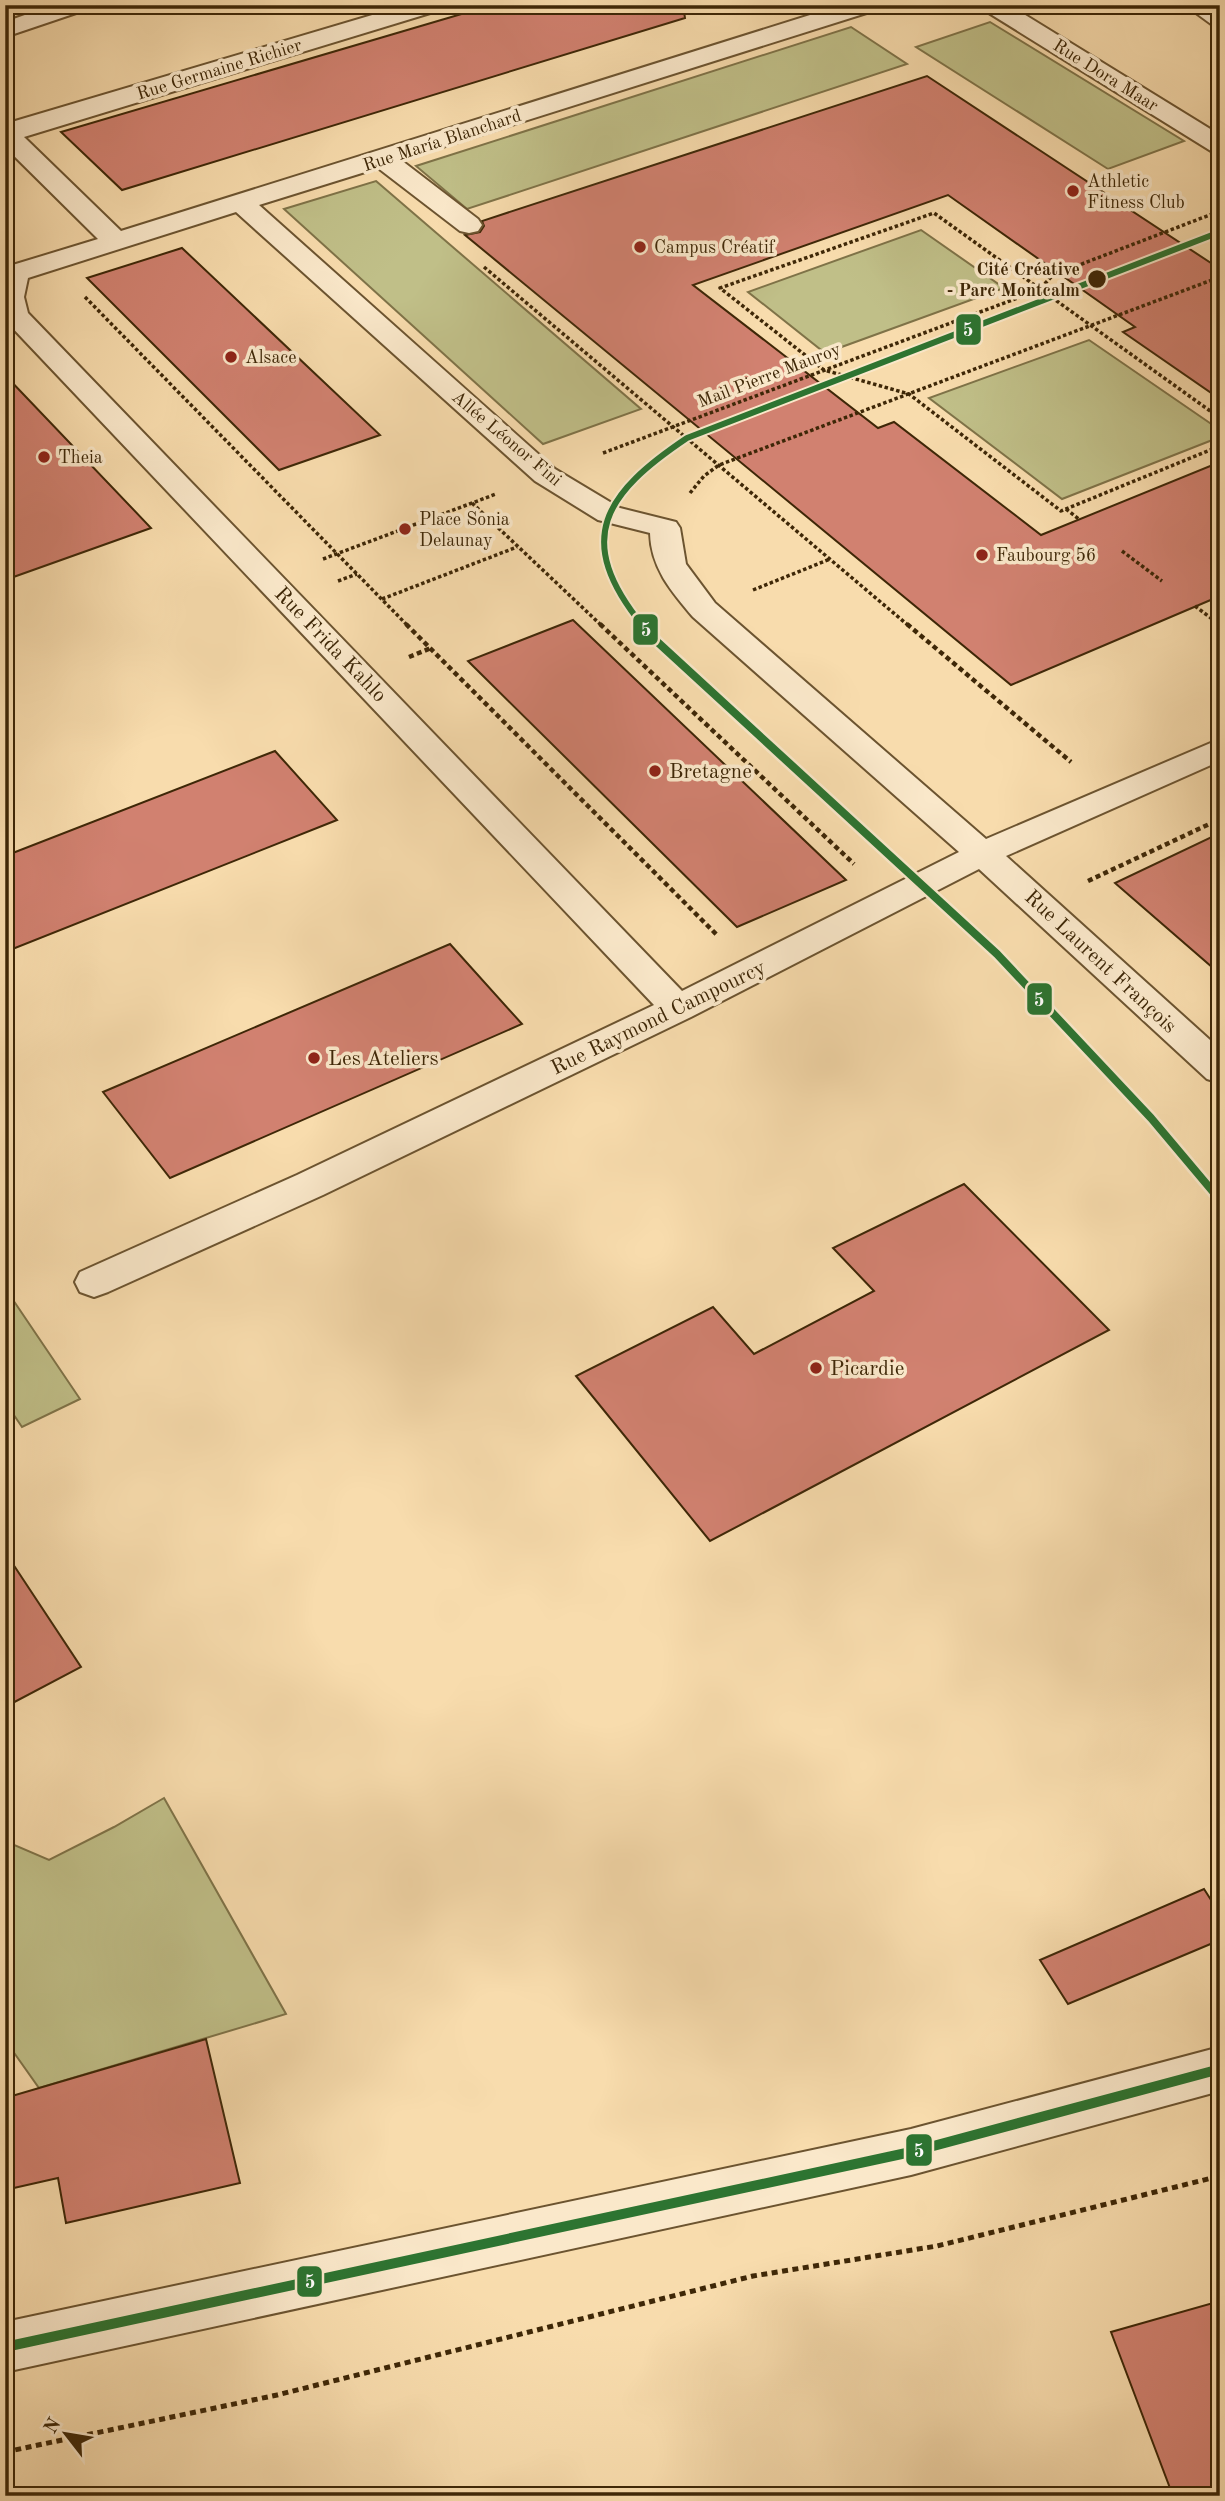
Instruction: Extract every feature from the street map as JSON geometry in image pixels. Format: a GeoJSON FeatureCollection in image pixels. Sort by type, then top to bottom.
{"type":"FeatureCollection","features":[{"type":"Feature","properties":{"kind":"street"},"geometry":{"type":"LineString","coordinates":[[5,30],[77,5]]}},
{"type":"Feature","properties":{"kind":"street","name":"Rue Germaine Richier"},"geometry":{"type":"LineString","coordinates":[[6,133],[432,5]]}},
{"type":"Feature","properties":{"kind":"street","name":"Rue María Blanchard"},"geometry":{"type":"LineString","coordinates":[[16,273],[868,5]]}},
{"type":"Feature","properties":{"kind":"street","name":"Rue Dora Maar"},"geometry":{"type":"LineString","coordinates":[[992,5],[1220,146]]}},
{"type":"Feature","properties":{"kind":"street"},"geometry":{"type":"LineString","coordinates":[[1197,5],[1220,19]]}},
{"type":"Feature","properties":{"kind":"street"},"geometry":{"type":"LineString","coordinates":[[6,133],[116,242]]}},
{"type":"Feature","properties":{"kind":"street"},"geometry":{"type":"LineString","coordinates":[[383,159],[466,223]]}},
{"type":"Feature","properties":{"kind":"street","name":"Allée Léonor Fini"},"geometry":{"type":"LineString","coordinates":[[241,203],[545,475],[609,514],[665,528]]}},
{"type":"Feature","properties":{"kind":"street","name":"Rue Frida Kahlo"},"geometry":{"type":"LineString","coordinates":[[16,273],[8,290],[8,307],[26,327],[678,1008]]}},
{"type":"Feature","properties":{"kind":"street"},"geometry":{"type":"LineString","coordinates":[[665,528],[664,546],[671,570],[704,610],[983,853]]}},
{"type":"Feature","properties":{"kind":"street","name":"Rue Raymond Campourcy"},"geometry":{"type":"LineString","coordinates":[[94,1282],[310,1185],[678,1008],[983,853],[1220,748]]}},
{"type":"Feature","properties":{"kind":"street","name":"Rue Laurent François"},"geometry":{"type":"LineString","coordinates":[[983,853],[1220,1070]]}},
{"type":"Feature","properties":{"kind":"street"},"geometry":{"type":"LineString","coordinates":[[5,2347],[911,2152],[1220,2069]]}},
{"type":"Feature","properties":{"kind":"path","name":"Mail Pierre Mauroy"},"geometry":{"type":"LineString","coordinates":[[324,559],[1040,290],[1052,275],[1220,211]]}},
{"type":"Feature","properties":{"kind":"path"},"geometry":{"type":"LineString","coordinates":[[1220,418],[934,213],[720,288],[824,369],[909,394],[1060,511],[1220,446]]}},
{"type":"Feature","properties":{"kind":"path"},"geometry":{"type":"LineString","coordinates":[[466,223],[439,229],[1112,796]]}},
{"type":"Feature","properties":{"kind":"path"},"geometry":{"type":"LineString","coordinates":[[51,262],[752,971]]}},
{"type":"Feature","properties":{"kind":"path"},"geometry":{"type":"LineString","coordinates":[[665,528],[704,476],[719,466],[1220,277]]}},
{"type":"Feature","properties":{"kind":"path"},"geometry":{"type":"LineString","coordinates":[[471,503],[893,901]]}},
{"type":"Feature","properties":{"kind":"path"},"geometry":{"type":"LineString","coordinates":[[1065,509],[1080,520]]}},
{"type":"Feature","properties":{"kind":"path"},"geometry":{"type":"LineString","coordinates":[[382,599],[517,547]]}},
{"type":"Feature","properties":{"kind":"path"},"geometry":{"type":"LineString","coordinates":[[1122,551],[1162,581]]}},
{"type":"Feature","properties":{"kind":"path"},"geometry":{"type":"LineString","coordinates":[[704,610],[830,559]]}},
{"type":"Feature","properties":{"kind":"path"},"geometry":{"type":"LineString","coordinates":[[1195,606],[1220,625]]}},
{"type":"Feature","properties":{"kind":"path"},"geometry":{"type":"LineString","coordinates":[[1040,904],[1220,819]]}},
{"type":"Feature","properties":{"kind":"path"},"geometry":{"type":"LineString","coordinates":[[5,2452],[277,2395],[753,2276],[937,2246],[1220,2176]]}},
{"type":"Feature","properties":{"kind":"shaded area"},"geometry":{"type":"Polygon","coordinates":[[[990,22],[1184,141],[1108,169],[916,47],[990,22]]]}},
{"type":"Feature","properties":{"kind":"shaded area"},"geometry":{"type":"Polygon","coordinates":[[[851,27],[907,64],[467,209],[416,166],[851,27]]]}},
{"type":"Feature","properties":{"kind":"shaded area"},"geometry":{"type":"Polygon","coordinates":[[[376,181],[641,409],[543,444],[284,209],[376,181]]]}},
{"type":"Feature","properties":{"kind":"shaded area"},"geometry":{"type":"Polygon","coordinates":[[[921,230],[1004,288],[825,353],[748,292],[921,230]]]}},
{"type":"Feature","properties":{"kind":"shaded area"},"geometry":{"type":"Polygon","coordinates":[[[1089,340],[1220,430],[1220,437],[1062,499],[929,398],[1089,340]]]}},
{"type":"Feature","properties":{"kind":"shaded area"},"geometry":{"type":"Polygon","coordinates":[[[5,1288],[80,1399],[22,1427],[5,1402],[5,1288]]]}},
{"type":"Feature","properties":{"kind":"shaded area"},"geometry":{"type":"Polygon","coordinates":[[[164,1798],[286,2014],[39,2088],[5,2040],[5,1841],[49,1860],[164,1798]]]}},
{"type":"Feature","properties":{"kind":"building"},"geometry":{"type":"Polygon","coordinates":[[[492,5],[683,5],[685,18],[122,190],[61,132],[492,5]]]}},
{"type":"Feature","properties":{"kind":"building"},"geometry":{"type":"Polygon","coordinates":[[[927,76],[1220,269],[1220,399],[1123,332],[1135,327],[948,195],[693,285],[878,428],[894,422],[1041,535],[1220,462],[1220,596],[1011,685],[465,235],[480,232],[484,226],[482,221],[927,76]]]}},
{"type":"Feature","properties":{"kind":"building","name":"Alsace"},"geometry":{"type":"Polygon","coordinates":[[[182,248],[380,435],[279,470],[87,278],[182,248]]]}},
{"type":"Feature","properties":{"kind":"building","name":"Theia"},"geometry":{"type":"Polygon","coordinates":[[[5,375],[151,528],[5,580],[5,375]]]}},
{"type":"Feature","properties":{"kind":"building","name":"Bretagne"},"geometry":{"type":"Polygon","coordinates":[[[573,620],[846,880],[737,927],[468,661],[573,620]]]}},
{"type":"Feature","properties":{"kind":"building"},"geometry":{"type":"Polygon","coordinates":[[[275,751],[337,820],[5,952],[5,856],[275,751]]]}},
{"type":"Feature","properties":{"kind":"building"},"geometry":{"type":"Polygon","coordinates":[[[1220,833],[1220,974],[1115,883],[1220,833]]]}},
{"type":"Feature","properties":{"kind":"building","name":"Les Ateliers"},"geometry":{"type":"Polygon","coordinates":[[[450,944],[522,1024],[170,1178],[103,1092],[450,944]]]}},
{"type":"Feature","properties":{"kind":"building","name":"Picardie"},"geometry":{"type":"Polygon","coordinates":[[[964,1184],[1109,1330],[710,1541],[576,1376],[713,1307],[754,1354],[874,1291],[833,1248],[964,1184]]]}},
{"type":"Feature","properties":{"kind":"building"},"geometry":{"type":"Polygon","coordinates":[[[5,1552],[81,1667],[5,1707],[5,1552]]]}},
{"type":"Feature","properties":{"kind":"building"},"geometry":{"type":"Polygon","coordinates":[[[1204,1889],[1220,1914],[1220,1940],[1068,2004],[1040,1960],[1204,1889]]]}},
{"type":"Feature","properties":{"kind":"building"},"geometry":{"type":"Polygon","coordinates":[[[206,2039],[240,2183],[66,2223],[58,2178],[5,2190],[5,2098],[206,2039]]]}},
{"type":"Feature","properties":{"kind":"building"},"geometry":{"type":"Polygon","coordinates":[[[1220,2301],[1220,2496],[1173,2496],[1111,2332],[1220,2301]]]}},
{"type":"Feature","properties":{"kind":"transit line","name":"5"},"geometry":{"type":"LineString","coordinates":[[1220,232],[687,438],[655,459],[631,481],[614,504],[605,527],[604,552],[611,578],[627,606],[652,637],[997,954],[1151,1118],[1220,1200]]}},
{"type":"Feature","properties":{"kind":"transit line","name":"5"},"geometry":{"type":"LineString","coordinates":[[5,2347],[911,2152],[1220,2069]]}},
{"type":"Feature","properties":{"kind":"place","name":"Athletic Fitness Club"},"geometry":{"type":"Point","coordinates":[1073,191]}},
{"type":"Feature","properties":{"kind":"place","name":"Campus Créatif"},"geometry":{"type":"Point","coordinates":[640,247]}},
{"type":"Feature","properties":{"kind":"place","name":"Cité Créative - Parc Montcalm"},"geometry":{"type":"Point","coordinates":[1097,279]}},
{"type":"Feature","properties":{"kind":"place","name":"Alsace"},"geometry":{"type":"Point","coordinates":[231,357]}},
{"type":"Feature","properties":{"kind":"place","name":"Theia"},"geometry":{"type":"Point","coordinates":[44,457]}},
{"type":"Feature","properties":{"kind":"place","name":"Place Sonia Delaunay"},"geometry":{"type":"Point","coordinates":[405,529]}},
{"type":"Feature","properties":{"kind":"place","name":"Faubourg 56"},"geometry":{"type":"Point","coordinates":[982,555]}},
{"type":"Feature","properties":{"kind":"place","name":"Bretagne"},"geometry":{"type":"Point","coordinates":[655,771]}},
{"type":"Feature","properties":{"kind":"place","name":"Les Ateliers"},"geometry":{"type":"Point","coordinates":[314,1058]}},
{"type":"Feature","properties":{"kind":"place","name":"Picardie"},"geometry":{"type":"Point","coordinates":[816,1368]}}]}
